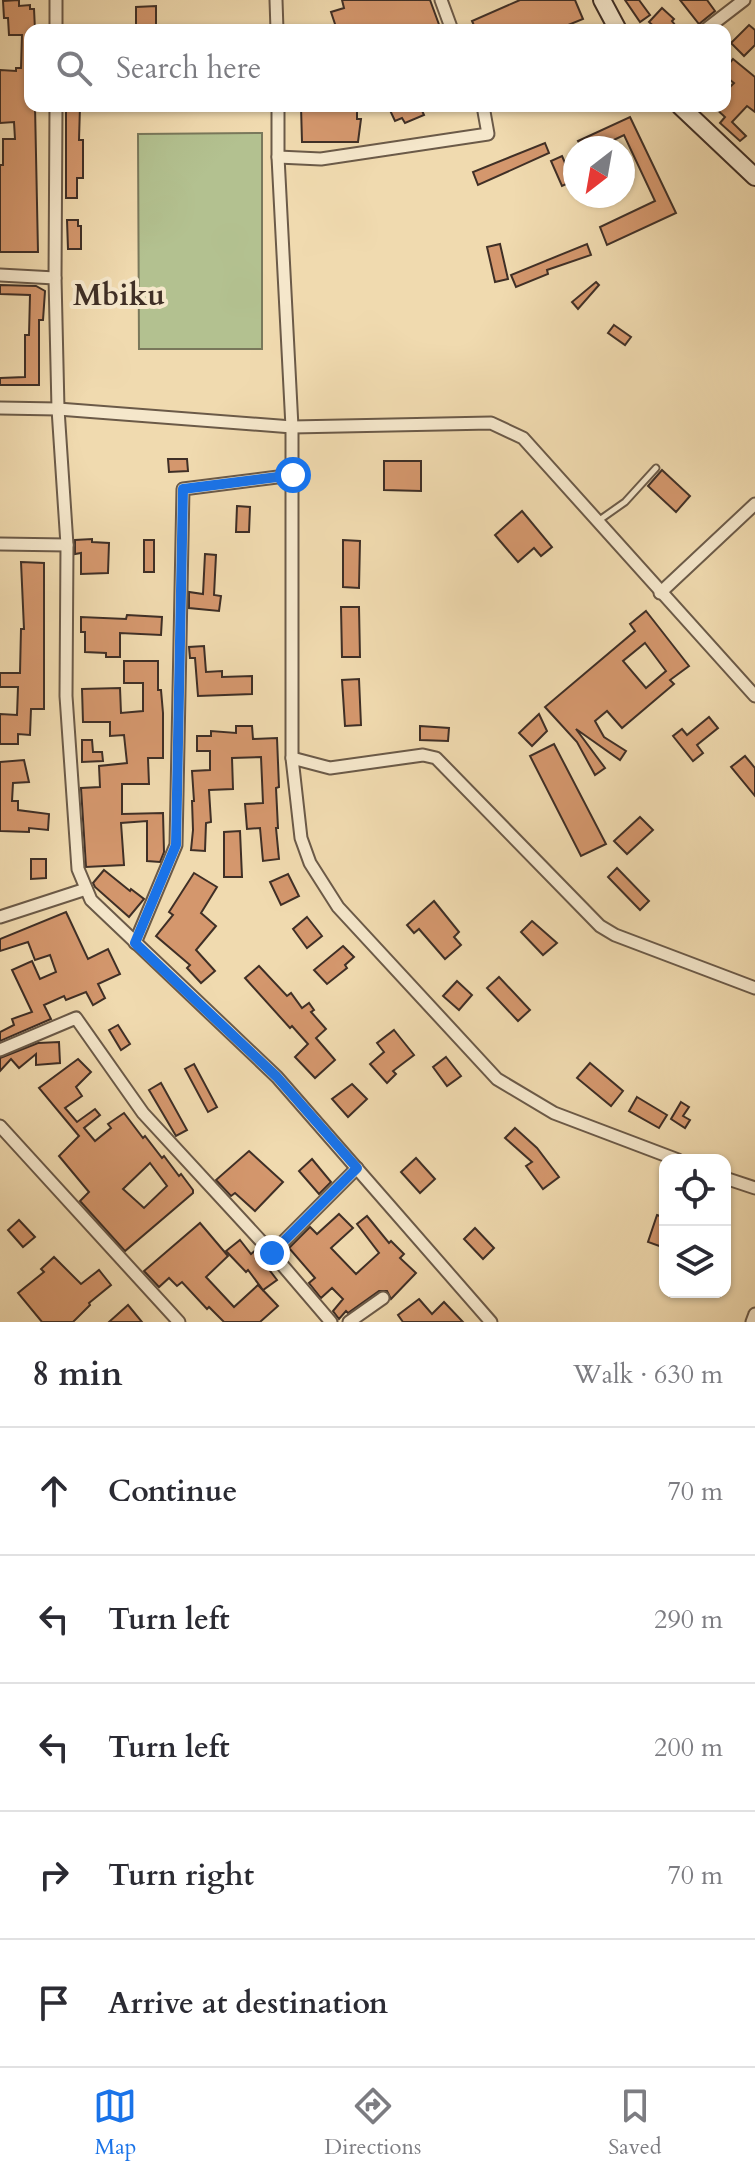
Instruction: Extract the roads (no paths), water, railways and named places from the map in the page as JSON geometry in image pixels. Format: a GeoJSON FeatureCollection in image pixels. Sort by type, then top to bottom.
{"type":"FeatureCollection","features":[{"type":"Feature","properties":{"kind":"street"},"geometry":{"type":"LineString","coordinates":[[56,0],[56,24]]}},
{"type":"Feature","properties":{"kind":"street"},"geometry":{"type":"LineString","coordinates":[[276,0],[277,24]]}},
{"type":"Feature","properties":{"kind":"street"},"geometry":{"type":"LineString","coordinates":[[441,0],[450,24]]}},
{"type":"Feature","properties":{"kind":"street"},"geometry":{"type":"LineString","coordinates":[[602,0],[615,24]]}},
{"type":"Feature","properties":{"kind":"street"},"geometry":{"type":"LineString","coordinates":[[713,24],[744,0]]}},
{"type":"Feature","properties":{"kind":"street"},"geometry":{"type":"LineString","coordinates":[[56,112],[55,278],[58,409],[67,545],[66,696],[78,869],[91,900],[277,1077],[491,1322]]}},
{"type":"Feature","properties":{"kind":"street"},"geometry":{"type":"LineString","coordinates":[[278,112],[292,427],[292,758],[301,838],[310,863],[325,889],[353,924],[491,1074],[554,1113],[662,1154]]}},
{"type":"Feature","properties":{"kind":"street"},"geometry":{"type":"LineString","coordinates":[[278,157],[321,159],[488,134],[484,112]]}},
{"type":"Feature","properties":{"kind":"street"},"geometry":{"type":"LineString","coordinates":[[686,112],[755,177]]}},
{"type":"Feature","properties":{"kind":"street"},"geometry":{"type":"LineString","coordinates":[[0,275],[55,278]]}},
{"type":"Feature","properties":{"kind":"street"},"geometry":{"type":"LineString","coordinates":[[0,408],[58,409],[292,427],[491,423],[523,438],[755,696]]}},
{"type":"Feature","properties":{"kind":"street"},"geometry":{"type":"LineString","coordinates":[[135,943],[176,845],[183,489],[293,475]]}},
{"type":"Feature","properties":{"kind":"street"},"geometry":{"type":"LineString","coordinates":[[660,593],[755,504]]}},
{"type":"Feature","properties":{"kind":"street"},"geometry":{"type":"LineString","coordinates":[[0,544],[67,545]]}},
{"type":"Feature","properties":{"kind":"street"},"geometry":{"type":"LineString","coordinates":[[292,758],[330,768],[423,755],[436,758],[600,926],[615,935],[755,988]]}},
{"type":"Feature","properties":{"kind":"street"},"geometry":{"type":"LineString","coordinates":[[0,917],[86,889]]}},
{"type":"Feature","properties":{"kind":"street"},"geometry":{"type":"LineString","coordinates":[[0,1050],[76,1018],[143,1113],[331,1322]]}},
{"type":"Feature","properties":{"kind":"street"},"geometry":{"type":"LineString","coordinates":[[0,1126],[179,1322]]}},
{"type":"Feature","properties":{"kind":"street"},"geometry":{"type":"LineString","coordinates":[[272,1253],[357,1168]]}},
{"type":"Feature","properties":{"kind":"street"},"geometry":{"type":"LineString","coordinates":[[731,1180],[755,1188]]}},
{"type":"Feature","properties":{"kind":"street"},"geometry":{"type":"LineString","coordinates":[[349,1322],[383,1298]]}},
{"type":"Feature","properties":{"kind":"street"},"geometry":{"type":"LineString","coordinates":[[752,1322],[755,1314]]}},
{"type":"Feature","properties":{"kind":"lane"},"geometry":{"type":"LineString","coordinates":[[597,521],[625,502],[656,468]]}},
{"type":"Feature","properties":{"kind":"district","name":"Mbiku"},"geometry":{"type":"Point","coordinates":[119,295]}}]}
